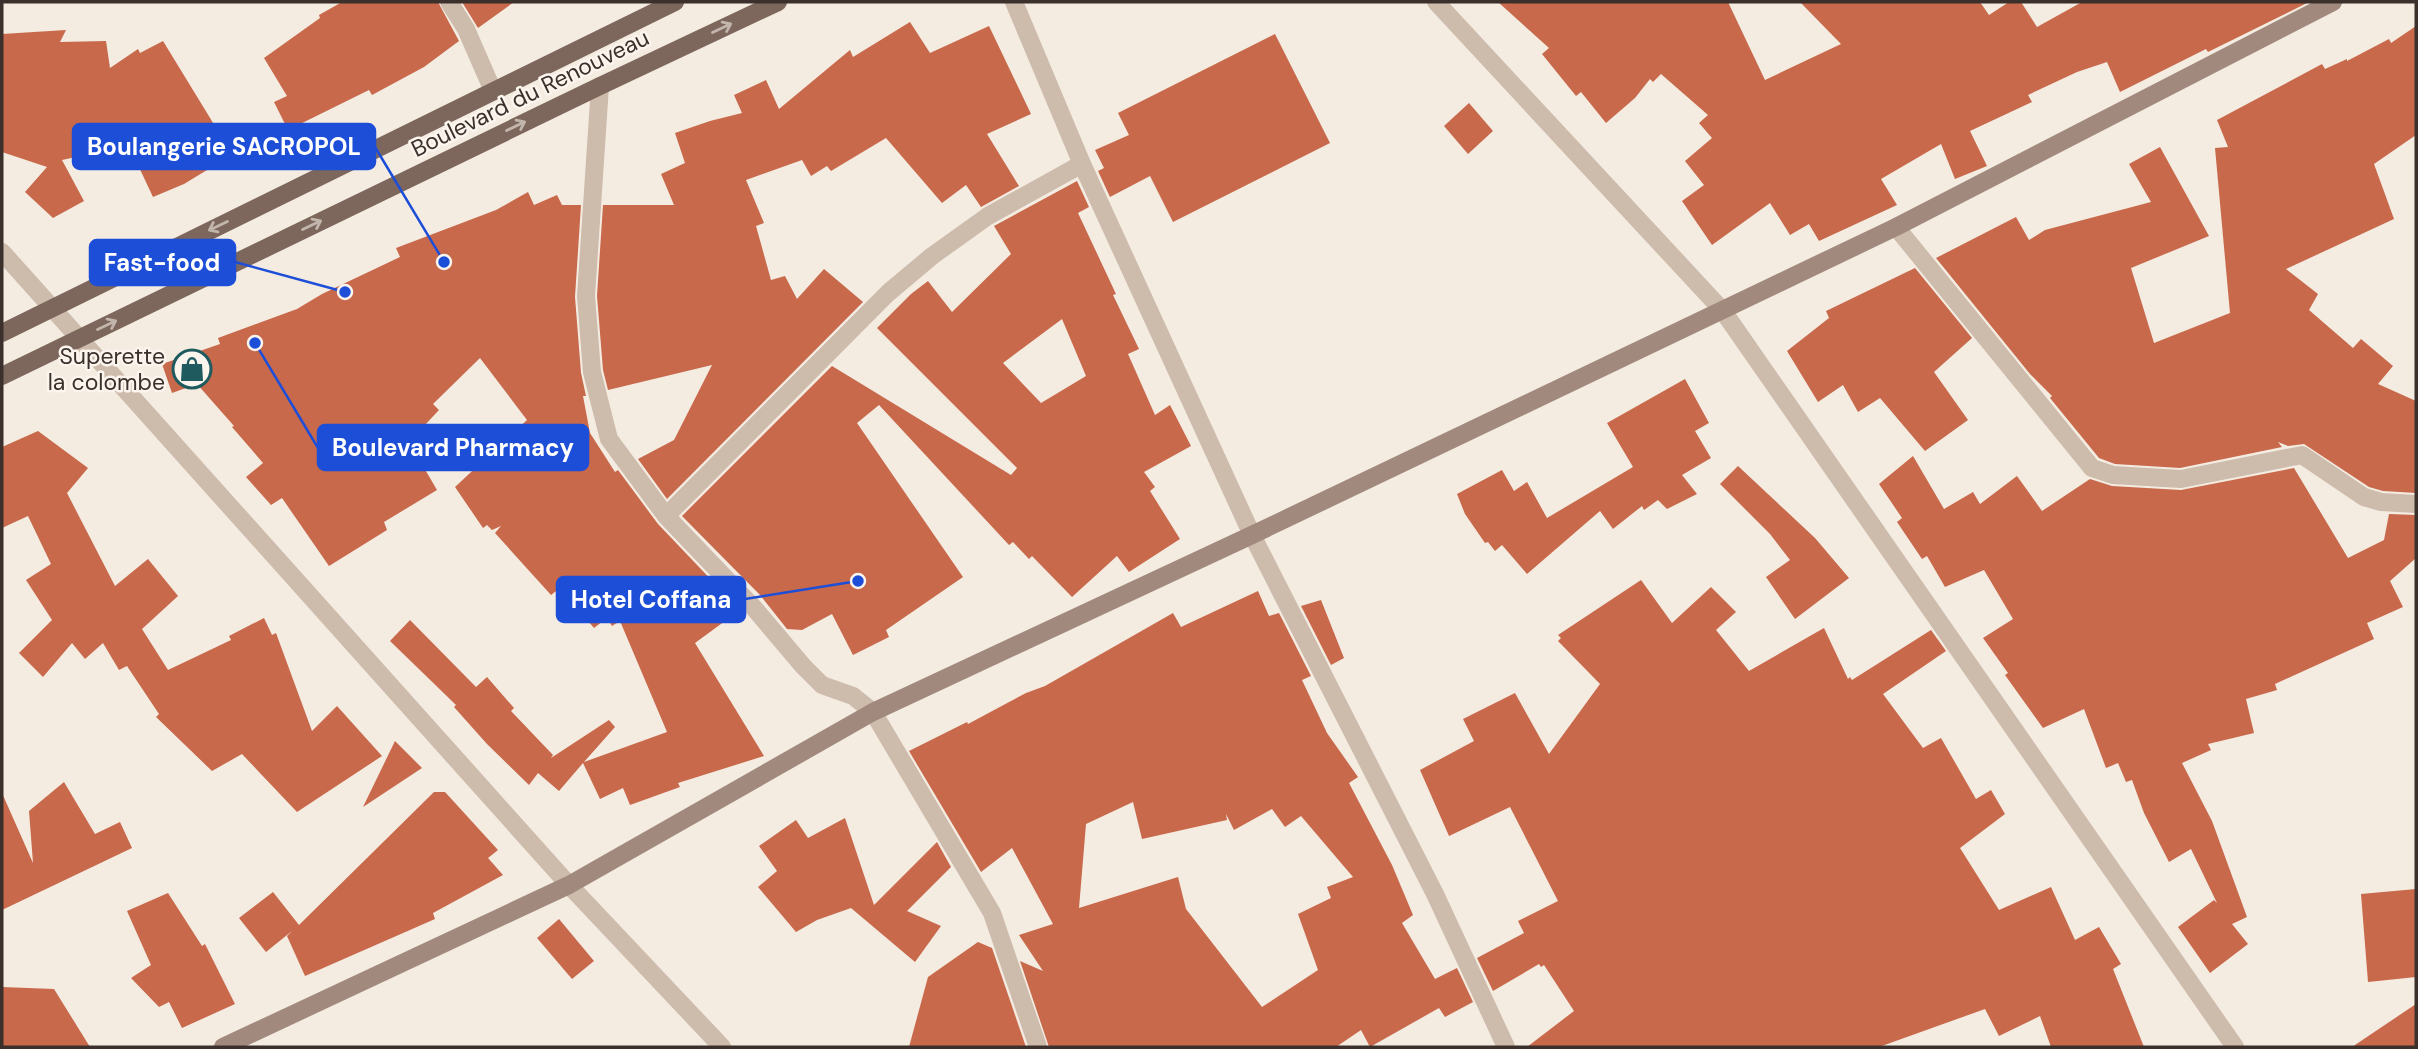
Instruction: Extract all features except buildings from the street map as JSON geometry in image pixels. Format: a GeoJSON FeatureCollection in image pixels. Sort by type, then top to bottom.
{"type":"FeatureCollection","features":[{"type":"Feature","properties":{"kind":"main road","name":"Boulevard du Renouveau"},"geometry":{"type":"LineString","coordinates":[[2,333],[676,2]]}},
{"type":"Feature","properties":{"kind":"main road","name":"Boulevard du Renouveau"},"geometry":{"type":"LineString","coordinates":[[2,376],[778,2]]}},
{"type":"Feature","properties":{"kind":"main road"},"geometry":{"type":"LineString","coordinates":[[227,1046],[569,885],[873,712],[1252,536],[1723,312],[1896,227],[2333,2]]}},
{"type":"Feature","properties":{"kind":"street"},"geometry":{"type":"LineString","coordinates":[[449,2],[466,29],[493,91]]}},
{"type":"Feature","properties":{"kind":"street"},"geometry":{"type":"LineString","coordinates":[[1014,2],[1082,164],[1252,536],[1435,894],[1506,1047]]}},
{"type":"Feature","properties":{"kind":"street"},"geometry":{"type":"LineString","coordinates":[[1436,2],[1723,312],[2235,1047]]}},
{"type":"Feature","properties":{"kind":"street"},"geometry":{"type":"LineString","coordinates":[[600,86],[586,296],[592,372],[609,439],[666,516],[754,608],[803,667],[822,685],[853,696],[873,712],[992,913],[1038,1047]]}},
{"type":"Feature","properties":{"kind":"street"},"geometry":{"type":"LineString","coordinates":[[666,516],[897,285],[988,216],[1082,164]]}},
{"type":"Feature","properties":{"kind":"street"},"geometry":{"type":"LineString","coordinates":[[1896,227],[2092,468],[2113,475],[2182,479],[2302,454],[2364,497],[2381,502],[2416,504]]}},
{"type":"Feature","properties":{"kind":"street"},"geometry":{"type":"LineString","coordinates":[[2,252],[569,885],[722,1047]]}},
{"type":"Feature","properties":{"kind":"place","name":"Boulangerie SACROPOL"},"geometry":{"type":"Point","coordinates":[444,262]}},
{"type":"Feature","properties":{"kind":"place","name":"Fast-food"},"geometry":{"type":"Point","coordinates":[345,292]}},
{"type":"Feature","properties":{"kind":"place","name":"Boulevard Pharmacy"},"geometry":{"type":"Point","coordinates":[255,343]}},
{"type":"Feature","properties":{"kind":"place","name":"Superette la colombe"},"geometry":{"type":"Point","coordinates":[192,369]}},
{"type":"Feature","properties":{"kind":"place","name":"Hotel Coffana"},"geometry":{"type":"Point","coordinates":[858,581]}}]}
